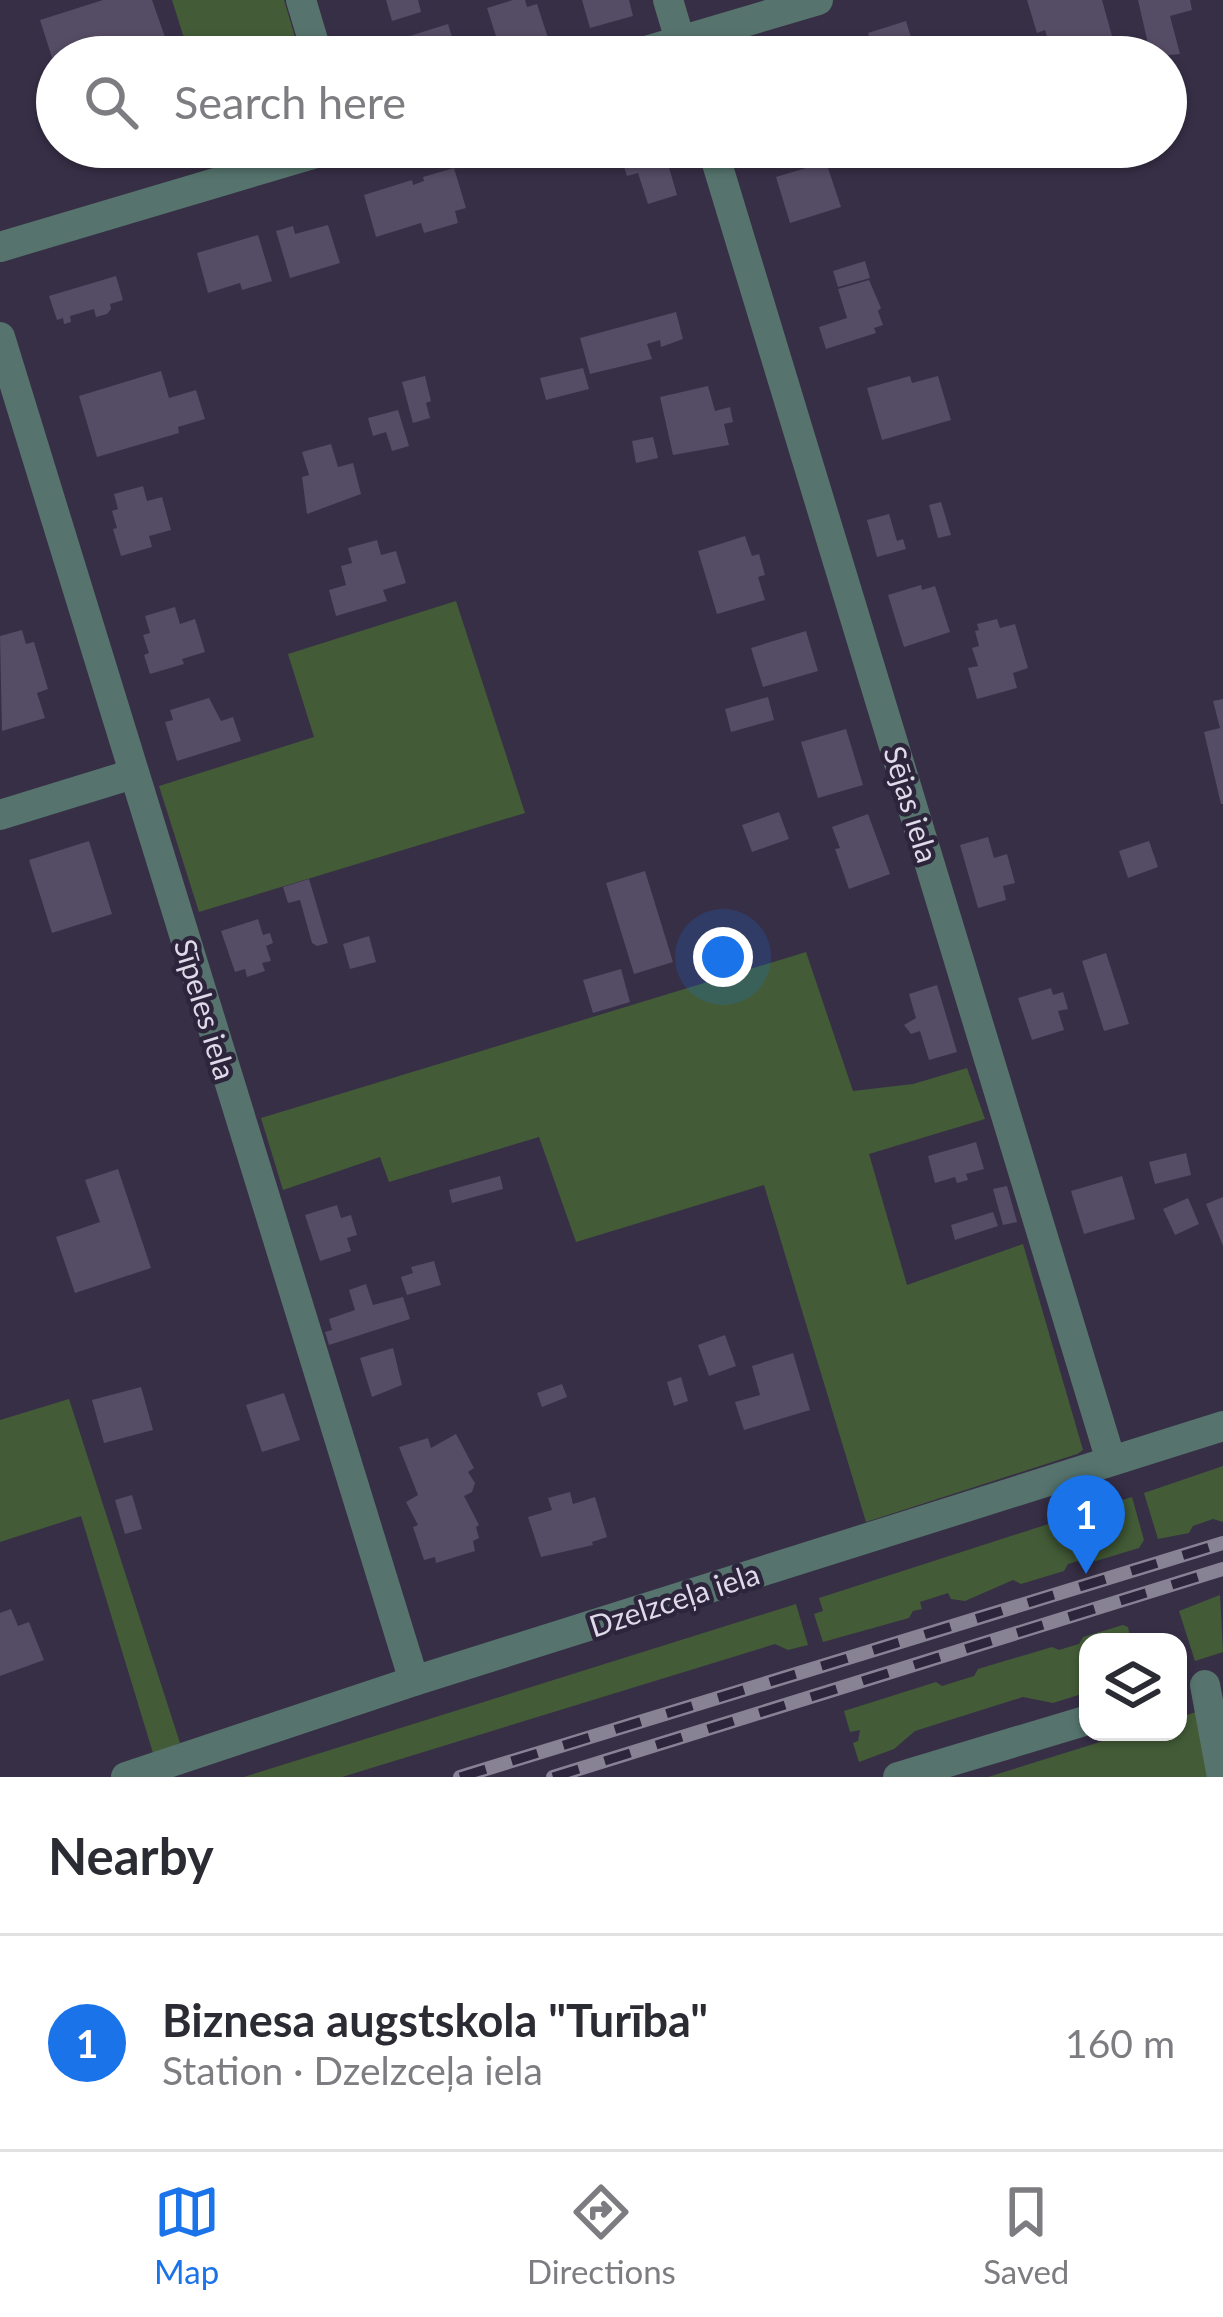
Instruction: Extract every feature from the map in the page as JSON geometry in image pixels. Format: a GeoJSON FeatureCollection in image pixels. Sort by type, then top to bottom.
{"type":"FeatureCollection","features":[{"type":"Feature","properties":{"kind":"street"},"geometry":{"type":"LineString","coordinates":[[301,0],[312,36]]}},
{"type":"Feature","properties":{"kind":"street"},"geometry":{"type":"LineString","coordinates":[[668,0],[679,36]]}},
{"type":"Feature","properties":{"kind":"street"},"geometry":{"type":"LineString","coordinates":[[719,36],[818,0]]}},
{"type":"Feature","properties":{"kind":"street"},"geometry":{"type":"LineString","coordinates":[[0,247],[266,168]]}},
{"type":"Feature","properties":{"kind":"street","name":"Sējas iela"},"geometry":{"type":"LineString","coordinates":[[718,168],[1111,1462]]}},
{"type":"Feature","properties":{"kind":"street","name":"Sīpeles iela"},"geometry":{"type":"LineString","coordinates":[[0,337],[414,1681]]}},
{"type":"Feature","properties":{"kind":"street"},"geometry":{"type":"LineString","coordinates":[[0,815],[133,774]]}},
{"type":"Feature","properties":{"kind":"street","name":"Dzelzceļa iela"},"geometry":{"type":"LineString","coordinates":[[126,1777],[414,1681],[1223,1426]]}},
{"type":"Feature","properties":{"kind":"street"},"geometry":{"type":"LineString","coordinates":[[1202,1686],[1222,1777]]}},
{"type":"Feature","properties":{"kind":"street"},"geometry":{"type":"LineString","coordinates":[[898,1777],[1079,1723]]}},
{"type":"Feature","properties":{"kind":"green space"},"geometry":{"type":"Polygon","coordinates":[[[172,0],[284,0],[295,36],[183,36],[172,0]]]}},
{"type":"Feature","properties":{"kind":"green space"},"geometry":{"type":"Polygon","coordinates":[[[456,601],[525,813],[199,912],[159,786],[314,737],[288,654],[456,601]]]}},
{"type":"Feature","properties":{"kind":"green space"},"geometry":{"type":"Polygon","coordinates":[[[806,952],[853,1091],[913,1084],[967,1068],[985,1119],[869,1154],[907,1285],[1023,1244],[1083,1450],[1077,1454],[866,1522],[764,1185],[576,1242],[539,1137],[389,1182],[380,1157],[283,1190],[261,1118],[806,952]]]}},
{"type":"Feature","properties":{"kind":"green space"},"geometry":{"type":"Polygon","coordinates":[[[69,1399],[180,1743],[153,1753],[81,1516],[0,1542],[0,1420],[69,1399]]]}},
{"type":"Feature","properties":{"kind":"green space"},"geometry":{"type":"Polygon","coordinates":[[[1223,1466],[1223,1522],[1213,1519],[1193,1526],[1189,1533],[1158,1539],[1144,1493],[1223,1466]]]}},
{"type":"Feature","properties":{"kind":"green space"},"geometry":{"type":"Polygon","coordinates":[[[1132,1497],[1144,1540],[1139,1548],[1068,1564],[1064,1571],[1021,1584],[1013,1580],[965,1601],[951,1599],[948,1593],[920,1602],[922,1609],[909,1618],[823,1642],[814,1614],[823,1611],[819,1598],[1132,1497]]]}},
{"type":"Feature","properties":{"kind":"green space"},"geometry":{"type":"Polygon","coordinates":[[[1220,1595],[1223,1652],[1195,1661],[1179,1611],[1220,1595]]]}},
{"type":"Feature","properties":{"kind":"green space"},"geometry":{"type":"Polygon","coordinates":[[[796,1604],[808,1645],[788,1650],[775,1644],[342,1777],[244,1777],[796,1604]]]}},
{"type":"Feature","properties":{"kind":"green space"},"geometry":{"type":"Polygon","coordinates":[[[1123,1625],[1129,1633],[1096,1633],[1123,1625]]]}},
{"type":"Feature","properties":{"kind":"green space"},"geometry":{"type":"Polygon","coordinates":[[[1079,1644],[1079,1695],[1053,1703],[1023,1697],[915,1731],[894,1749],[859,1762],[853,1743],[860,1730],[850,1732],[844,1711],[936,1682],[942,1686],[974,1676],[978,1669],[1052,1647],[1059,1650],[1079,1644]]]}},
{"type":"Feature","properties":{"kind":"green space"},"geometry":{"type":"Polygon","coordinates":[[[1196,1712],[1212,1777],[988,1777],[1103,1741],[1187,1741],[1187,1715],[1196,1712]]]}},
{"type":"Feature","properties":{"kind":"building"},"geometry":{"type":"Polygon","coordinates":[[[103,0],[152,0],[165,36],[45,36],[40,20],[103,0]]]}},
{"type":"Feature","properties":{"kind":"building"},"geometry":{"type":"Polygon","coordinates":[[[386,0],[418,0],[421,12],[392,21],[386,0]]]}},
{"type":"Feature","properties":{"kind":"building"},"geometry":{"type":"Polygon","coordinates":[[[513,0],[525,0],[527,7],[537,4],[547,36],[496,36],[487,8],[513,0]]]}},
{"type":"Feature","properties":{"kind":"building"},"geometry":{"type":"Polygon","coordinates":[[[582,0],[629,0],[633,16],[590,28],[582,0]]]}},
{"type":"Feature","properties":{"kind":"building"},"geometry":{"type":"Polygon","coordinates":[[[1027,0],[1102,0],[1112,36],[1047,36],[1045,30],[1037,33],[1027,0]]]}},
{"type":"Feature","properties":{"kind":"building"},"geometry":{"type":"Polygon","coordinates":[[[1138,0],[1190,0],[1192,10],[1170,16],[1175,36],[1146,36],[1138,0]]]}},
{"type":"Feature","properties":{"kind":"building"},"geometry":{"type":"Polygon","coordinates":[[[906,21],[911,36],[869,36],[906,21]]]}},
{"type":"Feature","properties":{"kind":"building"},"geometry":{"type":"Polygon","coordinates":[[[448,24],[452,36],[410,36],[448,24]]]}},
{"type":"Feature","properties":{"kind":"building"},"geometry":{"type":"Polygon","coordinates":[[[454,168],[466,208],[455,211],[458,223],[424,233],[421,223],[376,237],[364,195],[412,180],[413,185],[454,168]]]}},
{"type":"Feature","properties":{"kind":"building"},"geometry":{"type":"Polygon","coordinates":[[[624,168],[669,168],[677,195],[648,204],[638,173],[627,176],[624,168]]]}},
{"type":"Feature","properties":{"kind":"building"},"geometry":{"type":"Polygon","coordinates":[[[806,168],[828,168],[841,207],[790,223],[776,177],[806,168]]]}},
{"type":"Feature","properties":{"kind":"building"},"geometry":{"type":"Polygon","coordinates":[[[328,225],[340,263],[290,278],[276,231],[293,226],[295,234],[328,225]]]}},
{"type":"Feature","properties":{"kind":"building"},"geometry":{"type":"Polygon","coordinates":[[[258,235],[272,281],[242,290],[240,283],[208,293],[197,253],[258,235]]]}},
{"type":"Feature","properties":{"kind":"building"},"geometry":{"type":"Polygon","coordinates":[[[865,261],[870,278],[838,287],[833,271],[865,261]]]}},
{"type":"Feature","properties":{"kind":"building"},"geometry":{"type":"Polygon","coordinates":[[[116,276],[123,300],[110,304],[107,314],[96,317],[94,309],[70,316],[71,322],[57,320],[49,296],[116,276]]]}},
{"type":"Feature","properties":{"kind":"building"},"geometry":{"type":"Polygon","coordinates":[[[869,280],[883,325],[874,328],[876,333],[826,349],[819,327],[847,318],[838,289],[869,280]]]}},
{"type":"Feature","properties":{"kind":"building"},"geometry":{"type":"Polygon","coordinates":[[[676,312],[683,339],[661,347],[660,340],[647,344],[652,359],[590,374],[580,338],[676,312]]]}},
{"type":"Feature","properties":{"kind":"building"},"geometry":{"type":"Polygon","coordinates":[[[583,368],[589,389],[546,400],[540,378],[583,368]]]}},
{"type":"Feature","properties":{"kind":"building"},"geometry":{"type":"Polygon","coordinates":[[[161,371],[169,398],[196,390],[205,419],[178,427],[179,433],[97,457],[79,396],[161,371]]]}},
{"type":"Feature","properties":{"kind":"building"},"geometry":{"type":"Polygon","coordinates":[[[425,376],[430,418],[413,423],[402,382],[425,376]]]}},
{"type":"Feature","properties":{"kind":"building"},"geometry":{"type":"Polygon","coordinates":[[[910,376],[912,383],[938,376],[951,420],[882,440],[867,388],[910,376]]]}},
{"type":"Feature","properties":{"kind":"building"},"geometry":{"type":"Polygon","coordinates":[[[708,386],[715,411],[730,407],[733,422],[724,424],[729,445],[673,455],[660,397],[708,386]]]}},
{"type":"Feature","properties":{"kind":"building"},"geometry":{"type":"Polygon","coordinates":[[[398,410],[409,446],[392,451],[386,432],[373,436],[368,418],[398,410]]]}},
{"type":"Feature","properties":{"kind":"building"},"geometry":{"type":"Polygon","coordinates":[[[653,437],[658,458],[636,463],[632,441],[653,437]]]}},
{"type":"Feature","properties":{"kind":"building"},"geometry":{"type":"Polygon","coordinates":[[[331,444],[338,467],[353,463],[361,494],[307,514],[302,477],[309,475],[302,452],[331,444]]]}},
{"type":"Feature","properties":{"kind":"building"},"geometry":{"type":"Polygon","coordinates":[[[143,486],[147,501],[162,497],[171,530],[149,536],[152,547],[121,556],[113,529],[117,528],[112,511],[118,509],[114,494],[143,486]]]}},
{"type":"Feature","properties":{"kind":"building"},"geometry":{"type":"Polygon","coordinates":[[[941,502],[951,535],[938,538],[929,505],[941,502]]]}},
{"type":"Feature","properties":{"kind":"building"},"geometry":{"type":"Polygon","coordinates":[[[889,514],[897,541],[903,539],[906,549],[877,557],[867,520],[889,514]]]}},
{"type":"Feature","properties":{"kind":"building"},"geometry":{"type":"Polygon","coordinates":[[[745,536],[752,556],[759,554],[765,575],[758,577],[765,600],[717,614],[698,551],[745,536]]]}},
{"type":"Feature","properties":{"kind":"building"},"geometry":{"type":"Polygon","coordinates":[[[377,540],[381,555],[396,551],[406,583],[383,590],[387,601],[336,616],[329,590],[346,585],[341,566],[352,563],[348,548],[377,540]]]}},
{"type":"Feature","properties":{"kind":"building"},"geometry":{"type":"Polygon","coordinates":[[[921,585],[922,590],[935,586],[950,632],[904,647],[888,595],[921,585]]]}},
{"type":"Feature","properties":{"kind":"building"},"geometry":{"type":"Polygon","coordinates":[[[175,607],[180,624],[195,619],[205,652],[150,674],[144,655],[149,653],[143,635],[150,633],[145,616],[175,607]]]}},
{"type":"Feature","properties":{"kind":"building"},"geometry":{"type":"Polygon","coordinates":[[[997,619],[1000,628],[1015,624],[1028,668],[1013,673],[1017,688],[977,699],[968,668],[978,666],[972,648],[979,646],[975,631],[977,624],[997,619]]]}},
{"type":"Feature","properties":{"kind":"building"},"geometry":{"type":"Polygon","coordinates":[[[22,630],[26,644],[34,642],[48,689],[37,693],[45,718],[2,731],[0,636],[22,630]]]}},
{"type":"Feature","properties":{"kind":"building"},"geometry":{"type":"Polygon","coordinates":[[[806,631],[818,671],[763,687],[751,648],[806,631]]]}},
{"type":"Feature","properties":{"kind":"building"},"geometry":{"type":"Polygon","coordinates":[[[768,697],[774,720],[731,732],[725,709],[768,697]]]}},
{"type":"Feature","properties":{"kind":"building"},"geometry":{"type":"Polygon","coordinates":[[[209,698],[221,721],[233,717],[241,741],[177,761],[165,722],[173,720],[170,710],[209,698]]]}},
{"type":"Feature","properties":{"kind":"building"},"geometry":{"type":"Polygon","coordinates":[[[1223,699],[1221,804],[1204,732],[1220,728],[1213,701],[1223,699]]]}},
{"type":"Feature","properties":{"kind":"building"},"geometry":{"type":"Polygon","coordinates":[[[846,729],[863,785],[818,798],[801,742],[846,729]]]}},
{"type":"Feature","properties":{"kind":"building"},"geometry":{"type":"Polygon","coordinates":[[[779,812],[789,839],[752,852],[742,825],[779,812]]]}},
{"type":"Feature","properties":{"kind":"building"},"geometry":{"type":"Polygon","coordinates":[[[868,814],[890,874],[849,889],[832,827],[868,814]]]}},
{"type":"Feature","properties":{"kind":"building"},"geometry":{"type":"Polygon","coordinates":[[[988,837],[994,858],[1007,854],[1015,883],[1003,886],[1006,900],[978,908],[960,845],[988,837]]]}},
{"type":"Feature","properties":{"kind":"building"},"geometry":{"type":"Polygon","coordinates":[[[89,841],[112,914],[52,933],[29,860],[89,841]]]}},
{"type":"Feature","properties":{"kind":"building"},"geometry":{"type":"Polygon","coordinates":[[[1149,841],[1158,867],[1128,878],[1119,851],[1149,841]]]}},
{"type":"Feature","properties":{"kind":"building"},"geometry":{"type":"Polygon","coordinates":[[[645,871],[673,962],[634,974],[606,883],[645,871]]]}},
{"type":"Feature","properties":{"kind":"building"},"geometry":{"type":"Polygon","coordinates":[[[309,879],[328,943],[317,946],[312,943],[300,900],[288,903],[283,887],[309,879]]]}},
{"type":"Feature","properties":{"kind":"building"},"geometry":{"type":"Polygon","coordinates":[[[258,919],[263,935],[270,933],[273,943],[266,946],[271,961],[262,963],[265,971],[247,977],[245,969],[235,972],[221,931],[258,919]]]}},
{"type":"Feature","properties":{"kind":"building"},"geometry":{"type":"Polygon","coordinates":[[[369,936],[376,962],[350,969],[343,944],[369,936]]]}},
{"type":"Feature","properties":{"kind":"building"},"geometry":{"type":"Polygon","coordinates":[[[1106,953],[1129,1024],[1104,1031],[1082,961],[1106,953]]]}},
{"type":"Feature","properties":{"kind":"building"},"geometry":{"type":"Polygon","coordinates":[[[621,969],[630,1002],[593,1013],[583,980],[621,969]]]}},
{"type":"Feature","properties":{"kind":"building"},"geometry":{"type":"Polygon","coordinates":[[[937,985],[957,1052],[929,1060],[920,1031],[911,1034],[904,1025],[916,1018],[909,994],[937,985]]]}},
{"type":"Feature","properties":{"kind":"building"},"geometry":{"type":"Polygon","coordinates":[[[1051,988],[1053,995],[1063,992],[1068,1009],[1058,1011],[1064,1030],[1032,1040],[1018,998],[1051,988]]]}},
{"type":"Feature","properties":{"kind":"building"},"geometry":{"type":"Polygon","coordinates":[[[976,1142],[984,1169],[966,1174],[968,1180],[957,1183],[955,1177],[935,1183],[928,1156],[976,1142]]]}},
{"type":"Feature","properties":{"kind":"building"},"geometry":{"type":"Polygon","coordinates":[[[1186,1153],[1191,1175],[1155,1184],[1149,1162],[1186,1153]]]}},
{"type":"Feature","properties":{"kind":"building"},"geometry":{"type":"Polygon","coordinates":[[[118,1169],[151,1268],[75,1293],[56,1237],[100,1222],[85,1180],[118,1169]]]}},
{"type":"Feature","properties":{"kind":"building"},"geometry":{"type":"Polygon","coordinates":[[[500,1176],[503,1189],[452,1203],[449,1190],[500,1176]]]}},
{"type":"Feature","properties":{"kind":"building"},"geometry":{"type":"Polygon","coordinates":[[[1122,1176],[1135,1219],[1084,1234],[1071,1191],[1122,1176]]]}},
{"type":"Feature","properties":{"kind":"building"},"geometry":{"type":"Polygon","coordinates":[[[1007,1186],[1017,1222],[1003,1225],[993,1189],[1007,1186]]]}},
{"type":"Feature","properties":{"kind":"building"},"geometry":{"type":"Polygon","coordinates":[[[1223,1197],[1223,1246],[1206,1204],[1223,1197]]]}},
{"type":"Feature","properties":{"kind":"building"},"geometry":{"type":"Polygon","coordinates":[[[1188,1198],[1199,1224],[1175,1235],[1163,1209],[1188,1198]]]}},
{"type":"Feature","properties":{"kind":"building"},"geometry":{"type":"Polygon","coordinates":[[[337,1205],[341,1218],[351,1215],[357,1235],[347,1238],[351,1251],[320,1261],[305,1215],[337,1205]]]}},
{"type":"Feature","properties":{"kind":"building"},"geometry":{"type":"Polygon","coordinates":[[[993,1212],[998,1226],[955,1240],[951,1225],[993,1212]]]}},
{"type":"Feature","properties":{"kind":"building"},"geometry":{"type":"Polygon","coordinates":[[[434,1261],[441,1285],[407,1295],[401,1277],[413,1273],[411,1267],[434,1261]]]}},
{"type":"Feature","properties":{"kind":"building"},"geometry":{"type":"Polygon","coordinates":[[[366,1284],[373,1305],[403,1297],[410,1319],[329,1345],[325,1332],[332,1330],[329,1319],[355,1310],[349,1290],[366,1284]]]}},
{"type":"Feature","properties":{"kind":"building"},"geometry":{"type":"Polygon","coordinates":[[[725,1335],[736,1366],[709,1376],[698,1345],[725,1335]]]}},
{"type":"Feature","properties":{"kind":"building"},"geometry":{"type":"Polygon","coordinates":[[[393,1348],[402,1385],[372,1397],[360,1358],[393,1348]]]}},
{"type":"Feature","properties":{"kind":"building"},"geometry":{"type":"Polygon","coordinates":[[[793,1353],[810,1410],[744,1430],[735,1402],[760,1395],[752,1366],[793,1353]]]}},
{"type":"Feature","properties":{"kind":"building"},"geometry":{"type":"Polygon","coordinates":[[[681,1377],[688,1401],[674,1406],[667,1382],[681,1377]]]}},
{"type":"Feature","properties":{"kind":"building"},"geometry":{"type":"Polygon","coordinates":[[[562,1384],[567,1397],[542,1407],[537,1393],[562,1384]]]}},
{"type":"Feature","properties":{"kind":"building"},"geometry":{"type":"Polygon","coordinates":[[[141,1387],[153,1430],[104,1443],[92,1400],[141,1387]]]}},
{"type":"Feature","properties":{"kind":"building"},"geometry":{"type":"Polygon","coordinates":[[[284,1393],[300,1440],[262,1452],[246,1405],[284,1393]]]}},
{"type":"Feature","properties":{"kind":"building"},"geometry":{"type":"Polygon","coordinates":[[[456,1434],[474,1468],[468,1472],[475,1483],[472,1492],[464,1496],[479,1525],[479,1538],[473,1541],[475,1551],[436,1563],[435,1557],[424,1560],[413,1527],[418,1525],[406,1502],[418,1495],[399,1447],[428,1438],[431,1448],[456,1434]]]}},
{"type":"Feature","properties":{"kind":"building"},"geometry":{"type":"Polygon","coordinates":[[[570,1492],[573,1504],[595,1497],[607,1537],[541,1557],[528,1517],[552,1510],[548,1498],[570,1492]]]}},
{"type":"Feature","properties":{"kind":"building"},"geometry":{"type":"Polygon","coordinates":[[[132,1495],[142,1529],[125,1534],[115,1500],[132,1495]]]}},
{"type":"Feature","properties":{"kind":"building"},"geometry":{"type":"Polygon","coordinates":[[[11,1609],[18,1626],[29,1622],[44,1660],[0,1676],[0,1613],[11,1609]]]}},
{"type":"Feature","properties":{"kind":"railway"},"geometry":{"type":"LineString","coordinates":[[460,1777],[1223,1543]]}},
{"type":"Feature","properties":{"kind":"railway"},"geometry":{"type":"LineString","coordinates":[[553,1777],[1223,1569]]}},
{"type":"Feature","properties":{"kind":"place","name":"Biznesa augstskola \"Turība\""},"geometry":{"type":"Point","coordinates":[1086,1574]}}]}
